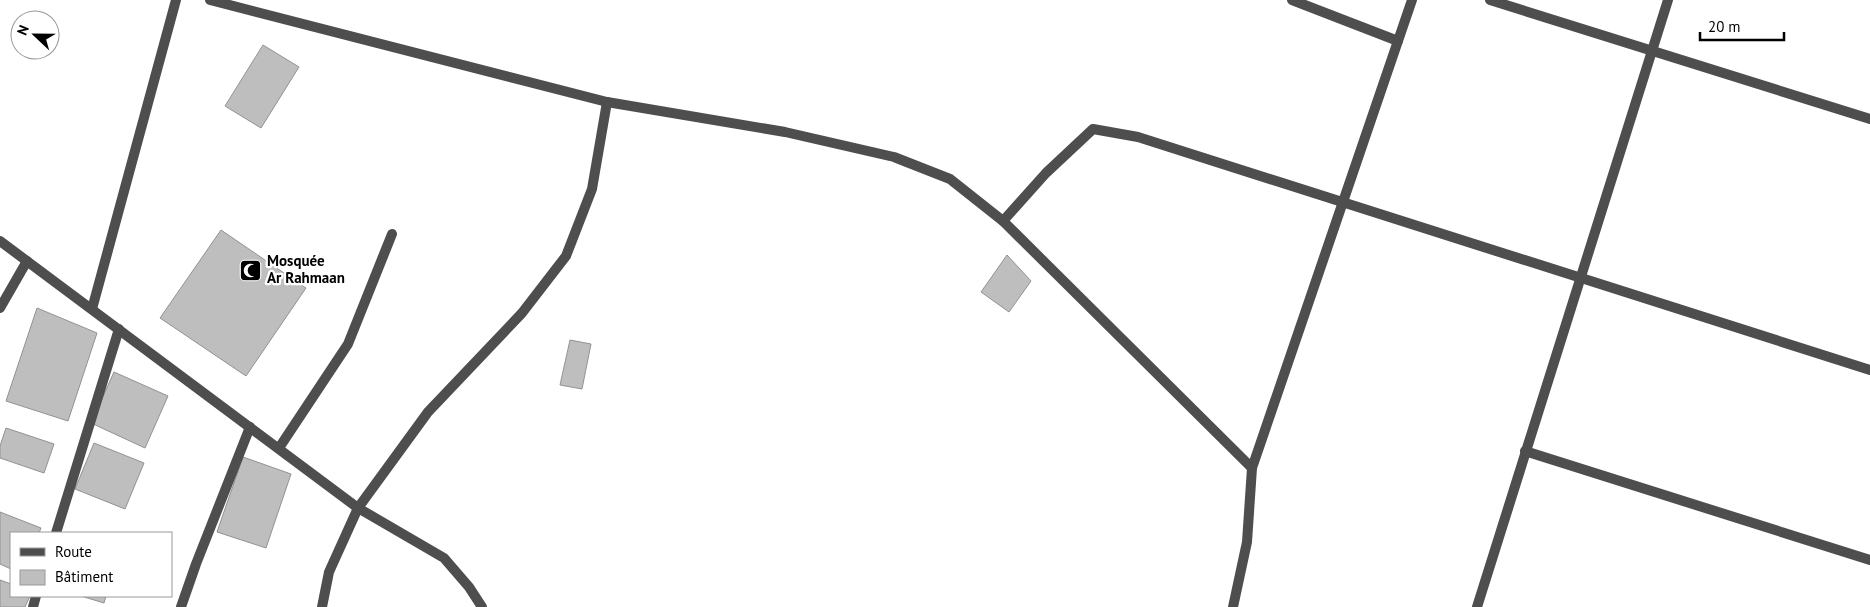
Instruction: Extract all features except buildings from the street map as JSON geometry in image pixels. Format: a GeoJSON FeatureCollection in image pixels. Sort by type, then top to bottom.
{"type":"FeatureCollection","features":[{"type":"Feature","properties":{"kind":"street"},"geometry":{"type":"LineString","coordinates":[[92,310],[176,0]]}},
{"type":"Feature","properties":{"kind":"street"},"geometry":{"type":"LineString","coordinates":[[210,0],[607,102],[785,132],[894,157],[950,179],[1003,221],[1252,468]]}},
{"type":"Feature","properties":{"kind":"street"},"geometry":{"type":"LineString","coordinates":[[1292,0],[1398,41]]}},
{"type":"Feature","properties":{"kind":"street"},"geometry":{"type":"LineString","coordinates":[[1233,607],[1247,542],[1252,468],[1412,0]]}},
{"type":"Feature","properties":{"kind":"street"},"geometry":{"type":"LineString","coordinates":[[1490,0],[1870,119]]}},
{"type":"Feature","properties":{"kind":"street"},"geometry":{"type":"LineString","coordinates":[[1477,607],[1668,0]]}},
{"type":"Feature","properties":{"kind":"street"},"geometry":{"type":"LineString","coordinates":[[322,607],[329,572],[358,508],[428,412],[522,313],[566,256],[592,189],[607,102]]}},
{"type":"Feature","properties":{"kind":"street"},"geometry":{"type":"LineString","coordinates":[[1003,221],[1046,173],[1093,129],[1138,137],[1870,370]]}},
{"type":"Feature","properties":{"kind":"street"},"geometry":{"type":"LineString","coordinates":[[279,448],[348,344],[392,234]]}},
{"type":"Feature","properties":{"kind":"street"},"geometry":{"type":"LineString","coordinates":[[0,241],[358,508],[444,558],[469,587],[482,607]]}},
{"type":"Feature","properties":{"kind":"street"},"geometry":{"type":"LineString","coordinates":[[0,308],[27,261]]}},
{"type":"Feature","properties":{"kind":"street"},"geometry":{"type":"LineString","coordinates":[[56,532],[119,329]]}},
{"type":"Feature","properties":{"kind":"street"},"geometry":{"type":"LineString","coordinates":[[181,607],[250,427]]}},
{"type":"Feature","properties":{"kind":"street"},"geometry":{"type":"LineString","coordinates":[[1526,451],[1870,560]]}},
{"type":"Feature","properties":{"kind":"place","name":"Mosquée Ar Rahmaan"},"geometry":{"type":"Point","coordinates":[251,270]}}]}
